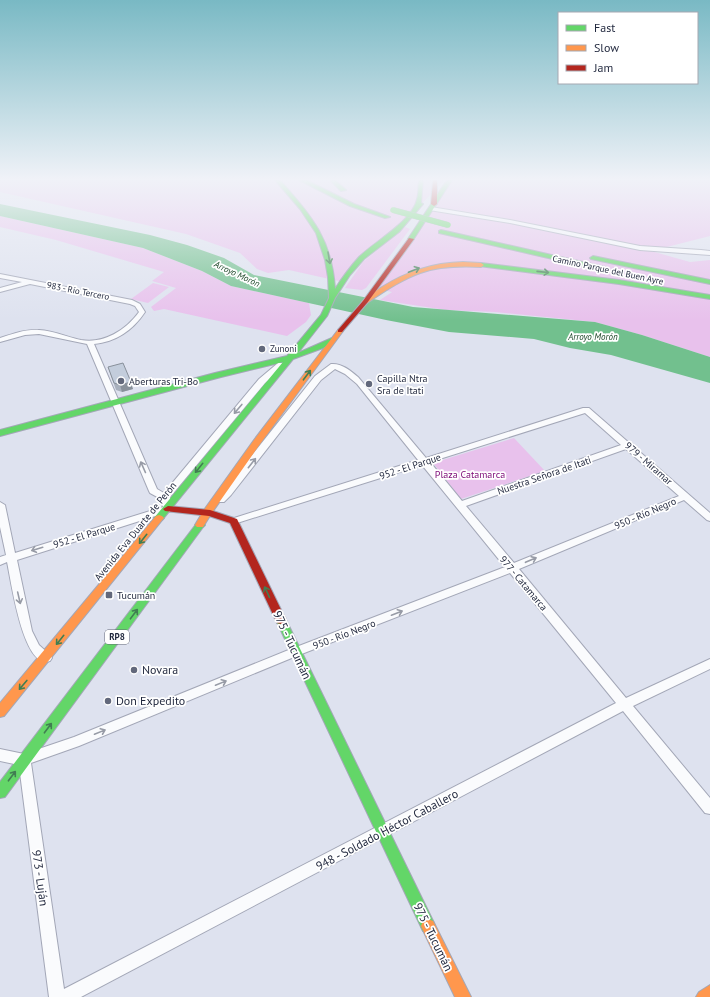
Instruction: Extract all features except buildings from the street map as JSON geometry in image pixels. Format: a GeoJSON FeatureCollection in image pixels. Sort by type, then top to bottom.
{"type":"FeatureCollection","features":[{"type":"Feature","properties":{"kind":"main road"},"geometry":{"type":"LineString","coordinates":[[317,227],[320,230],[330,258],[333,281],[332,298]]}},
{"type":"Feature","properties":{"kind":"main road","name":"Avenida Eva Duarte de Perón"},"geometry":{"type":"LineString","coordinates":[[0,712],[168,509],[291,368],[324,316],[332,298],[362,258],[400,227]]}},
{"type":"Feature","properties":{"kind":"main road"},"geometry":{"type":"LineString","coordinates":[[377,289],[419,227]]}},
{"type":"Feature","properties":{"kind":"main road","name":"Camino Parque del Buen Ayre"},"geometry":{"type":"LineString","coordinates":[[425,227],[504,248],[710,291]]}},
{"type":"Feature","properties":{"kind":"main road","name":"Camino Parque del Buen Ayre"},"geometry":{"type":"LineString","coordinates":[[454,227],[523,243],[710,282]]}},
{"type":"Feature","properties":{"kind":"main road"},"geometry":{"type":"LineString","coordinates":[[377,289],[419,268],[443,264],[457,264],[567,275],[710,298]]}},
{"type":"Feature","properties":{"kind":"main road","name":"RP8"},"geometry":{"type":"LineString","coordinates":[[0,792],[191,538],[207,512],[334,339],[377,289]]}},
{"type":"Feature","properties":{"kind":"main road"},"geometry":{"type":"LineString","coordinates":[[267,429],[291,368],[334,339]]}},
{"type":"Feature","properties":{"kind":"main road"},"geometry":{"type":"LineString","coordinates":[[0,433],[249,367],[291,368]]}},
{"type":"Feature","properties":{"kind":"main road"},"geometry":{"type":"LineString","coordinates":[[168,509],[183,512],[207,512],[234,521]]}},
{"type":"Feature","properties":{"kind":"main road","name":"975 - Tucumán"},"geometry":{"type":"LineString","coordinates":[[234,521],[382,833],[463,997]]}},
{"type":"Feature","properties":{"kind":"main road"},"geometry":{"type":"LineString","coordinates":[[704,997],[710,993]]}},
{"type":"Feature","properties":{"kind":"street"},"geometry":{"type":"LineString","coordinates":[[536,227],[646,248],[710,252]]}},
{"type":"Feature","properties":{"kind":"street","name":"983 - Río Tercero"},"geometry":{"type":"LineString","coordinates":[[0,276],[132,302],[138,305],[142,312],[138,320],[120,334],[90,343]]}},
{"type":"Feature","properties":{"kind":"street"},"geometry":{"type":"LineString","coordinates":[[0,290],[31,282]]}},
{"type":"Feature","properties":{"kind":"street"},"geometry":{"type":"LineString","coordinates":[[0,340],[40,332],[90,343],[153,491],[165,497],[168,509]]}},
{"type":"Feature","properties":{"kind":"street","name":"977 - Catamarca"},"geometry":{"type":"LineString","coordinates":[[207,512],[228,493],[318,378],[334,366],[343,369],[356,379],[710,808]]}},
{"type":"Feature","properties":{"kind":"street","name":"Avenida Eva Duarte de Perón"},"geometry":{"type":"LineString","coordinates":[[165,497],[262,381],[291,368]]}},
{"type":"Feature","properties":{"kind":"street","name":"952 - El Parque"},"geometry":{"type":"LineString","coordinates":[[234,521],[586,410]]}},
{"type":"Feature","properties":{"kind":"street","name":"979 - Miramar"},"geometry":{"type":"LineString","coordinates":[[586,410],[629,445],[710,518]]}},
{"type":"Feature","properties":{"kind":"street","name":"Nuestra Señora de Itati"},"geometry":{"type":"LineString","coordinates":[[459,505],[629,445]]}},
{"type":"Feature","properties":{"kind":"street","name":"950 - Río Negro"},"geometry":{"type":"LineString","coordinates":[[24,760],[76,742],[295,652],[512,568],[686,496]]}},
{"type":"Feature","properties":{"kind":"street"},"geometry":{"type":"LineString","coordinates":[[0,504],[26,631],[35,648],[46,658]]}},
{"type":"Feature","properties":{"kind":"street","name":"952 - El Parque"},"geometry":{"type":"LineString","coordinates":[[0,561],[168,509]]}},
{"type":"Feature","properties":{"kind":"street","name":"948 - Soldado Héctor Caballero"},"geometry":{"type":"LineString","coordinates":[[65,997],[382,833],[625,704],[710,664]]}},
{"type":"Feature","properties":{"kind":"street"},"geometry":{"type":"LineString","coordinates":[[0,755],[24,760]]}},
{"type":"Feature","properties":{"kind":"street","name":"973 - Luján"},"geometry":{"type":"LineString","coordinates":[[24,760],[57,997]]}},
{"type":"Feature","properties":{"kind":"green space"},"geometry":{"type":"Polygon","coordinates":[[[0,227],[47,227],[143,248],[202,271],[231,286],[309,303],[311,315],[306,322],[287,336],[164,309],[154,311],[151,307],[176,288],[152,281],[164,272],[56,240],[0,227]]]}},
{"type":"Feature","properties":{"kind":"green space"},"geometry":{"type":"Polygon","coordinates":[[[153,227],[400,227],[372,249],[343,282],[289,270],[268,273],[257,269],[240,253],[186,234],[153,227]]]}},
{"type":"Feature","properties":{"kind":"green space"},"geometry":{"type":"Polygon","coordinates":[[[405,227],[410,229],[366,288],[362,290],[345,288],[363,262],[405,227]]]}},
{"type":"Feature","properties":{"kind":"green space"},"geometry":{"type":"Polygon","coordinates":[[[417,227],[710,227],[710,236],[651,251],[690,262],[710,260],[710,357],[642,335],[595,322],[495,312],[446,310],[380,300],[392,292],[374,288],[417,227]]]}},
{"type":"Feature","properties":{"kind":"green space"},"geometry":{"type":"Polygon","coordinates":[[[153,283],[169,287],[148,303],[131,299],[153,283]]]}},
{"type":"Feature","properties":{"kind":"green space","name":"Plaza Catamarca"},"geometry":{"type":"Polygon","coordinates":[[[514,438],[545,471],[461,499],[433,463],[514,438]]]}},
{"type":"Feature","properties":{"kind":"water","name":"Arroyo Morón"},"geometry":{"type":"Polygon","coordinates":[[[47,227],[109,227],[150,235],[187,245],[224,258],[254,275],[413,307],[595,322],[642,335],[710,357],[710,383],[611,355],[570,348],[534,339],[449,332],[386,320],[231,286],[202,271],[143,248],[47,227]]]}},
{"type":"Feature","properties":{"kind":"traffic: fast"},"geometry":{"type":"LineString","coordinates":[[315,227],[324,246],[328,260],[331,277],[332,298]]}},
{"type":"Feature","properties":{"kind":"traffic: fast"},"geometry":{"type":"LineString","coordinates":[[159,518],[324,316],[332,298],[348,274],[362,258],[401,227]]}},
{"type":"Feature","properties":{"kind":"traffic: fast"},"geometry":{"type":"LineString","coordinates":[[411,239],[419,227]]}},
{"type":"Feature","properties":{"kind":"traffic: fast"},"geometry":{"type":"LineString","coordinates":[[441,232],[605,269]]}},
{"type":"Feature","properties":{"kind":"traffic: fast"},"geometry":{"type":"LineString","coordinates":[[593,258],[710,282]]}},
{"type":"Feature","properties":{"kind":"traffic: fast"},"geometry":{"type":"LineString","coordinates":[[481,265],[619,282],[710,297]]}},
{"type":"Feature","properties":{"kind":"traffic: fast"},"geometry":{"type":"LineString","coordinates":[[0,433],[218,375],[278,361],[306,352],[334,339]]}},
{"type":"Feature","properties":{"kind":"traffic: fast"},"geometry":{"type":"LineString","coordinates":[[0,792],[200,525]]}},
{"type":"Feature","properties":{"kind":"traffic: fast"},"geometry":{"type":"LineString","coordinates":[[281,620],[428,926]]}},
{"type":"Feature","properties":{"kind":"traffic: slow"},"geometry":{"type":"LineString","coordinates":[[365,302],[393,283],[419,270],[446,264],[481,265]]}},
{"type":"Feature","properties":{"kind":"traffic: slow"},"geometry":{"type":"LineString","coordinates":[[200,525],[207,512],[257,442],[340,331]]}},
{"type":"Feature","properties":{"kind":"traffic: slow"},"geometry":{"type":"LineString","coordinates":[[0,712],[159,518]]}},
{"type":"Feature","properties":{"kind":"traffic: slow"},"geometry":{"type":"LineString","coordinates":[[428,926],[463,997]]}},
{"type":"Feature","properties":{"kind":"traffic: slow"},"geometry":{"type":"LineString","coordinates":[[704,997],[710,993]]}},
{"type":"Feature","properties":{"kind":"traffic: jam"},"geometry":{"type":"LineString","coordinates":[[340,331],[365,302],[411,239]]}},
{"type":"Feature","properties":{"kind":"traffic: jam"},"geometry":{"type":"LineString","coordinates":[[168,509],[210,513],[234,521],[281,620]]}},
{"type":"Feature","properties":{"kind":"place","name":"Zunoni"},"geometry":{"type":"Point","coordinates":[262,349]}},
{"type":"Feature","properties":{"kind":"place","name":"Aberturas Tri-Bo"},"geometry":{"type":"Point","coordinates":[121,381]}},
{"type":"Feature","properties":{"kind":"place","name":"Capilla Ntra Sra de Itati"},"geometry":{"type":"Point","coordinates":[369,384]}},
{"type":"Feature","properties":{"kind":"place","name":"Tucumán"},"geometry":{"type":"Point","coordinates":[109,595]}},
{"type":"Feature","properties":{"kind":"place","name":"Novara"},"geometry":{"type":"Point","coordinates":[134,670]}},
{"type":"Feature","properties":{"kind":"place","name":"Don Expedito"},"geometry":{"type":"Point","coordinates":[108,701]}}]}
